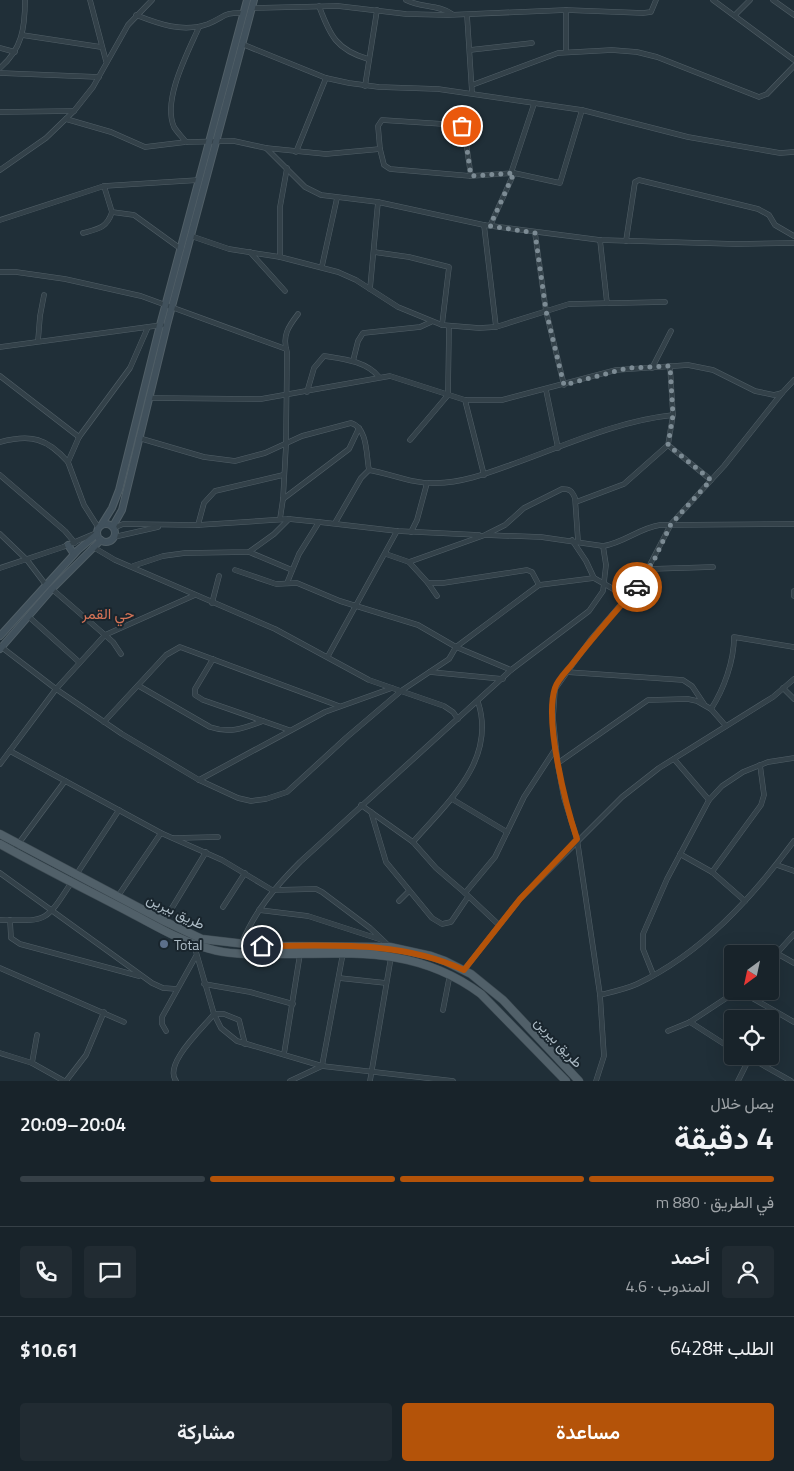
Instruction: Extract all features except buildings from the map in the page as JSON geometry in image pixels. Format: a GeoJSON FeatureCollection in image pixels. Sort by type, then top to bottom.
{"type":"FeatureCollection","features":[{"type":"Feature","properties":{"kind":"main road","name":"طريق بيرين"},"geometry":{"type":"LineString","coordinates":[[0,834],[164,921],[202,939],[241,944],[431,956],[467,972],[503,1000],[579,1081]]}},
{"type":"Feature","properties":{"kind":"main road","name":"طريق بيرين"},"geometry":{"type":"LineString","coordinates":[[0,844],[71,883],[194,945],[227,952],[300,954],[391,952],[422,962],[450,974],[467,984],[491,1003],[566,1081]]}},
{"type":"Feature","properties":{"kind":"street"},"geometry":{"type":"LineString","coordinates":[[90,0],[106,61]]}},
{"type":"Feature","properties":{"kind":"street"},"geometry":{"type":"LineString","coordinates":[[0,170],[33,149],[74,111],[99,77],[106,61],[128,25],[152,0]]}},
{"type":"Feature","properties":{"kind":"street"},"geometry":{"type":"LineString","coordinates":[[247,0],[191,236],[168,307],[119,490],[93,547],[0,647],[104,722],[199,780],[238,798],[251,800],[280,795],[294,787],[347,737],[401,691],[449,658],[456,647],[539,585],[594,578],[605,583],[626,600]]}},
{"type":"Feature","properties":{"kind":"street"},"geometry":{"type":"LineString","coordinates":[[168,307],[180,249],[199,180],[213,142],[254,0]]}},
{"type":"Feature","properties":{"kind":"street"},"geometry":{"type":"LineString","coordinates":[[406,0],[416,6],[442,8],[453,15]]}},
{"type":"Feature","properties":{"kind":"street"},"geometry":{"type":"LineString","coordinates":[[252,8],[338,6],[406,14],[453,15],[566,10],[648,13],[656,0]]}},
{"type":"Feature","properties":{"kind":"street"},"geometry":{"type":"LineString","coordinates":[[713,0],[736,15],[794,60]]}},
{"type":"Feature","properties":{"kind":"street"},"geometry":{"type":"LineString","coordinates":[[736,15],[750,0]]}},
{"type":"Feature","properties":{"kind":"street"},"geometry":{"type":"LineString","coordinates":[[773,0],[794,15]]}},
{"type":"Feature","properties":{"kind":"street"},"geometry":{"type":"LineString","coordinates":[[0,68],[16,52],[22,35],[26,1]]}},
{"type":"Feature","properties":{"kind":"street"},"geometry":{"type":"LineString","coordinates":[[319,6],[334,40],[349,53],[368,59]]}},
{"type":"Feature","properties":{"kind":"street"},"geometry":{"type":"LineString","coordinates":[[365,86],[377,10]]}},
{"type":"Feature","properties":{"kind":"street"},"geometry":{"type":"LineString","coordinates":[[566,10],[566,52]]}},
{"type":"Feature","properties":{"kind":"street"},"geometry":{"type":"LineString","coordinates":[[136,15],[166,26],[199,27],[212,22],[226,13],[244,13]]}},
{"type":"Feature","properties":{"kind":"street"},"geometry":{"type":"LineString","coordinates":[[467,15],[472,93]]}},
{"type":"Feature","properties":{"kind":"street"},"geometry":{"type":"LineString","coordinates":[[186,142],[174,127],[172,105],[178,75],[199,27]]}},
{"type":"Feature","properties":{"kind":"street"},"geometry":{"type":"LineString","coordinates":[[22,35],[101,47]]}},
{"type":"Feature","properties":{"kind":"street"},"geometry":{"type":"LineString","coordinates":[[470,50],[532,43]]}},
{"type":"Feature","properties":{"kind":"street"},"geometry":{"type":"LineString","coordinates":[[242,44],[326,78],[365,86],[472,93],[582,110],[688,137],[762,150],[794,152]]}},
{"type":"Feature","properties":{"kind":"street"},"geometry":{"type":"LineString","coordinates":[[0,48],[16,52]]}},
{"type":"Feature","properties":{"kind":"street"},"geometry":{"type":"LineString","coordinates":[[472,85],[544,58],[566,52],[612,50],[637,52],[691,69],[759,97],[767,94],[794,66]]}},
{"type":"Feature","properties":{"kind":"street"},"geometry":{"type":"LineString","coordinates":[[0,73],[99,77]]}},
{"type":"Feature","properties":{"kind":"street"},"geometry":{"type":"LineString","coordinates":[[296,152],[326,78]]}},
{"type":"Feature","properties":{"kind":"street"},"geometry":{"type":"LineString","coordinates":[[490,226],[513,173],[534,104]]}},
{"type":"Feature","properties":{"kind":"street"},"geometry":{"type":"LineString","coordinates":[[471,176],[464,129],[459,124],[382,120],[378,126],[380,149],[384,165],[390,168],[471,176],[513,173],[560,184],[582,110]]}},
{"type":"Feature","properties":{"kind":"street"},"geometry":{"type":"LineString","coordinates":[[0,112],[74,111]]}},
{"type":"Feature","properties":{"kind":"street"},"geometry":{"type":"LineString","coordinates":[[66,119],[111,132],[138,146],[154,147],[186,142],[234,141],[296,152],[336,154],[380,149]]}},
{"type":"Feature","properties":{"kind":"street"},"geometry":{"type":"LineString","coordinates":[[266,148],[305,187],[321,195],[378,202],[490,226],[600,240],[736,244],[794,243]]}},
{"type":"Feature","properties":{"kind":"street"},"geometry":{"type":"LineString","coordinates":[[280,257],[280,206],[286,168]]}},
{"type":"Feature","properties":{"kind":"street"},"geometry":{"type":"LineString","coordinates":[[0,220],[44,207],[86,190],[104,186],[199,180]]}},
{"type":"Feature","properties":{"kind":"street"},"geometry":{"type":"LineString","coordinates":[[626,241],[635,182],[639,180],[758,209],[769,215],[775,225],[794,236]]}},
{"type":"Feature","properties":{"kind":"street"},"geometry":{"type":"LineString","coordinates":[[83,233],[102,228],[108,223],[112,212],[104,186]]}},
{"type":"Feature","properties":{"kind":"street"},"geometry":{"type":"LineString","coordinates":[[322,266],[337,198]]}},
{"type":"Feature","properties":{"kind":"street"},"geometry":{"type":"LineString","coordinates":[[370,289],[378,202]]}},
{"type":"Feature","properties":{"kind":"street"},"geometry":{"type":"LineString","coordinates":[[112,212],[134,215],[180,249]]}},
{"type":"Feature","properties":{"kind":"street"},"geometry":{"type":"LineString","coordinates":[[484,224],[496,327]]}},
{"type":"Feature","properties":{"kind":"street"},"geometry":{"type":"LineString","coordinates":[[535,233],[546,311],[564,385]]}},
{"type":"Feature","properties":{"kind":"street"},"geometry":{"type":"LineString","coordinates":[[191,236],[229,249],[322,266],[348,275],[398,307],[431,322],[449,326],[496,327],[569,304],[665,302]]}},
{"type":"Feature","properties":{"kind":"street"},"geometry":{"type":"LineString","coordinates":[[600,240],[606,303]]}},
{"type":"Feature","properties":{"kind":"street"},"geometry":{"type":"LineString","coordinates":[[250,252],[285,291]]}},
{"type":"Feature","properties":{"kind":"street"},"geometry":{"type":"LineString","coordinates":[[374,252],[417,259],[450,268],[442,325]]}},
{"type":"Feature","properties":{"kind":"street"},"geometry":{"type":"LineString","coordinates":[[0,272],[28,273],[95,284],[151,299],[168,307],[286,349]]}},
{"type":"Feature","properties":{"kind":"street"},"geometry":{"type":"LineString","coordinates":[[38,341],[44,295]]}},
{"type":"Feature","properties":{"kind":"street"},"geometry":{"type":"LineString","coordinates":[[280,519],[286,445],[286,330],[298,314]]}},
{"type":"Feature","properties":{"kind":"street"},"geometry":{"type":"LineString","coordinates":[[353,361],[358,341],[364,334],[420,327],[431,322]]}},
{"type":"Feature","properties":{"kind":"street"},"geometry":{"type":"LineString","coordinates":[[0,347],[163,325]]}},
{"type":"Feature","properties":{"kind":"street"},"geometry":{"type":"LineString","coordinates":[[114,538],[114,527],[122,510],[149,398],[163,325]]}},
{"type":"Feature","properties":{"kind":"street"},"geometry":{"type":"LineString","coordinates":[[410,440],[448,395],[449,326]]}},
{"type":"Feature","properties":{"kind":"street"},"geometry":{"type":"LineString","coordinates":[[68,462],[80,437],[130,368],[148,327]]}},
{"type":"Feature","properties":{"kind":"street"},"geometry":{"type":"LineString","coordinates":[[652,368],[671,331]]}},
{"type":"Feature","properties":{"kind":"street"},"geometry":{"type":"LineString","coordinates":[[307,392],[314,368],[321,357],[353,361],[373,371],[380,377]]}},
{"type":"Feature","properties":{"kind":"street"},"geometry":{"type":"LineString","coordinates":[[149,398],[249,400],[307,392],[390,376],[465,400],[502,400],[546,390],[616,370],[688,365],[722,373],[756,390],[774,395],[782,393]]}},
{"type":"Feature","properties":{"kind":"street"},"geometry":{"type":"LineString","coordinates":[[576,502],[624,484],[668,445],[673,415],[670,366]]}},
{"type":"Feature","properties":{"kind":"street"},"geometry":{"type":"LineString","coordinates":[[0,376],[80,437]]}},
{"type":"Feature","properties":{"kind":"street"},"geometry":{"type":"LineString","coordinates":[[596,1081],[604,1056],[600,995],[577,839],[564,798],[558,763],[554,697],[556,687],[649,569],[671,524],[711,480],[794,380]]}},
{"type":"Feature","properties":{"kind":"street"},"geometry":{"type":"LineString","coordinates":[[546,390],[558,448]]}},
{"type":"Feature","properties":{"kind":"street"},"geometry":{"type":"LineString","coordinates":[[465,400],[484,474]]}},
{"type":"Feature","properties":{"kind":"street"},"geometry":{"type":"LineString","coordinates":[[369,470],[407,480],[428,483],[452,482],[484,474],[623,424],[673,415]]}},
{"type":"Feature","properties":{"kind":"street"},"geometry":{"type":"LineString","coordinates":[[138,438],[204,457],[235,461],[286,445],[302,436],[351,423],[358,428],[363,436],[369,470]]}},
{"type":"Feature","properties":{"kind":"street"},"geometry":{"type":"LineString","coordinates":[[283,499],[349,449],[358,428]]}},
{"type":"Feature","properties":{"kind":"street"},"geometry":{"type":"LineString","coordinates":[[0,442],[34,437],[59,452],[68,462],[84,505],[99,532],[108,542],[114,538],[162,526]]}},
{"type":"Feature","properties":{"kind":"street"},"geometry":{"type":"LineString","coordinates":[[668,445],[711,480]]}},
{"type":"Feature","properties":{"kind":"street"},"geometry":{"type":"LineString","coordinates":[[335,523],[361,478],[369,470]]}},
{"type":"Feature","properties":{"kind":"street"},"geometry":{"type":"LineString","coordinates":[[0,475],[65,531],[75,543]]}},
{"type":"Feature","properties":{"kind":"street"},"geometry":{"type":"LineString","coordinates":[[198,525],[204,503],[215,491],[283,475]]}},
{"type":"Feature","properties":{"kind":"street"},"geometry":{"type":"LineString","coordinates":[[410,532],[418,520],[428,483]]}},
{"type":"Feature","properties":{"kind":"street"},"geometry":{"type":"LineString","coordinates":[[409,562],[485,536],[504,525],[524,508],[562,489],[572,492],[576,502],[578,541]]}},
{"type":"Feature","properties":{"kind":"street"},"geometry":{"type":"LineString","coordinates":[[1,567],[75,543],[114,527],[130,524],[162,526],[198,525],[288,519],[410,532],[572,540],[603,546],[613,544],[645,528],[671,524],[794,524]]}},
{"type":"Feature","properties":{"kind":"street"},"geometry":{"type":"LineString","coordinates":[[249,552],[274,534],[288,519]]}},
{"type":"Feature","properties":{"kind":"street"},"geometry":{"type":"LineString","coordinates":[[287,583],[292,570],[319,522]]}},
{"type":"Feature","properties":{"kind":"street"},"geometry":{"type":"LineString","coordinates":[[328,656],[397,531]]}},
{"type":"Feature","properties":{"kind":"street"},"geometry":{"type":"LineString","coordinates":[[0,636],[76,552],[99,532]]}},
{"type":"Feature","properties":{"kind":"street"},"geometry":{"type":"LineString","coordinates":[[0,534],[26,560],[46,585]]}},
{"type":"Feature","properties":{"kind":"street"},"geometry":{"type":"LineString","coordinates":[[572,540],[586,560],[594,578]]}},
{"type":"Feature","properties":{"kind":"street"},"geometry":{"type":"LineString","coordinates":[[68,545],[83,557]]}},
{"type":"Feature","properties":{"kind":"street"},"geometry":{"type":"LineString","coordinates":[[241,944],[272,890],[361,805],[512,670],[589,611],[600,598],[605,583],[606,558],[603,546]]}},
{"type":"Feature","properties":{"kind":"street"},"geometry":{"type":"LineString","coordinates":[[93,547],[107,556],[274,629],[328,656],[369,680],[444,706],[453,712],[458,720]]}},
{"type":"Feature","properties":{"kind":"street"},"geometry":{"type":"LineString","coordinates":[[133,566],[163,556],[221,550],[249,552],[292,570]]}},
{"type":"Feature","properties":{"kind":"street"},"geometry":{"type":"LineString","coordinates":[[386,554],[409,562],[437,596]]}},
{"type":"Feature","properties":{"kind":"street"},"geometry":{"type":"LineString","coordinates":[[649,569],[714,567]]}},
{"type":"Feature","properties":{"kind":"street"},"geometry":{"type":"LineString","coordinates":[[235,570],[276,584],[297,583],[355,606],[424,628],[456,647],[512,670]]}},
{"type":"Feature","properties":{"kind":"street"},"geometry":{"type":"LineString","coordinates":[[428,583],[443,583],[527,570],[532,572],[539,585]]}},
{"type":"Feature","properties":{"kind":"street"},"geometry":{"type":"LineString","coordinates":[[212,603],[219,576]]}},
{"type":"Feature","properties":{"kind":"street"},"geometry":{"type":"LineString","coordinates":[[52,589],[105,635],[121,654]]}},
{"type":"Feature","properties":{"kind":"street"},"geometry":{"type":"LineString","coordinates":[[794,591],[794,596]]}},
{"type":"Feature","properties":{"kind":"street"},"geometry":{"type":"LineString","coordinates":[[0,764],[56,689],[105,635],[195,594]]}},
{"type":"Feature","properties":{"kind":"street"},"geometry":{"type":"LineString","coordinates":[[28,616],[79,662]]}},
{"type":"Feature","properties":{"kind":"street"},"geometry":{"type":"LineString","coordinates":[[711,709],[725,680],[735,636],[794,647]]}},
{"type":"Feature","properties":{"kind":"street"},"geometry":{"type":"LineString","coordinates":[[104,722],[166,655],[176,648],[184,647],[213,660],[339,706]]}},
{"type":"Feature","properties":{"kind":"street"},"geometry":{"type":"LineString","coordinates":[[213,660],[198,684],[195,695],[203,700],[289,730]]}},
{"type":"Feature","properties":{"kind":"street"},"geometry":{"type":"LineString","coordinates":[[430,672],[502,679]]}},
{"type":"Feature","properties":{"kind":"street"},"geometry":{"type":"LineString","coordinates":[[566,672],[683,680],[692,686],[705,705]]}},
{"type":"Feature","properties":{"kind":"street"},"geometry":{"type":"LineString","coordinates":[[467,972],[471,962],[498,924],[577,839],[622,797],[659,768],[794,679]]}},
{"type":"Feature","properties":{"kind":"street"},"geometry":{"type":"LineString","coordinates":[[139,686],[210,727],[223,732],[263,721]]}},
{"type":"Feature","properties":{"kind":"street"},"geometry":{"type":"LineString","coordinates":[[199,780],[289,730],[339,706],[392,688]]}},
{"type":"Feature","properties":{"kind":"street"},"geometry":{"type":"LineString","coordinates":[[783,688],[794,699]]}},
{"type":"Feature","properties":{"kind":"street"},"geometry":{"type":"LineString","coordinates":[[558,763],[648,700],[688,699],[711,709],[725,725]]}},
{"type":"Feature","properties":{"kind":"street"},"geometry":{"type":"LineString","coordinates":[[413,842],[452,799],[468,778],[477,754],[482,721],[478,702]]}},
{"type":"Feature","properties":{"kind":"street"},"geometry":{"type":"LineString","coordinates":[[371,812],[386,862],[408,892],[432,918],[442,924],[453,920],[467,895],[495,857],[524,797],[556,748]]}},
{"type":"Feature","properties":{"kind":"street"},"geometry":{"type":"LineString","coordinates":[[10,751],[161,833],[206,852],[272,890],[319,890],[384,940],[391,952],[370,1070],[370,1081]]}},
{"type":"Feature","properties":{"kind":"street"},"geometry":{"type":"LineString","coordinates":[[653,974],[644,949],[643,934],[680,854],[709,800],[722,786],[760,765],[794,758]]}},
{"type":"Feature","properties":{"kind":"street"},"geometry":{"type":"LineString","coordinates":[[674,759],[709,800]]}},
{"type":"Feature","properties":{"kind":"street"},"geometry":{"type":"LineString","coordinates":[[712,872],[761,805],[764,795],[760,765]]}},
{"type":"Feature","properties":{"kind":"street"},"geometry":{"type":"LineString","coordinates":[[13,851],[17,843],[65,781]]}},
{"type":"Feature","properties":{"kind":"street"},"geometry":{"type":"LineString","coordinates":[[452,799],[506,832]]}},
{"type":"Feature","properties":{"kind":"street"},"geometry":{"type":"LineString","coordinates":[[361,805],[413,842],[436,868],[498,924]]}},
{"type":"Feature","properties":{"kind":"street"},"geometry":{"type":"LineString","coordinates":[[76,875],[119,810]]}},
{"type":"Feature","properties":{"kind":"street"},"geometry":{"type":"LineString","coordinates":[[118,896],[161,833]]}},
{"type":"Feature","properties":{"kind":"street"},"geometry":{"type":"LineString","coordinates":[[173,838],[218,837]]}},
{"type":"Feature","properties":{"kind":"street"},"geometry":{"type":"LineString","coordinates":[[600,995],[636,984],[702,944],[777,865],[794,841]]}},
{"type":"Feature","properties":{"kind":"street"},"geometry":{"type":"LineString","coordinates":[[164,921],[206,852]]}},
{"type":"Feature","properties":{"kind":"street"},"geometry":{"type":"LineString","coordinates":[[680,854],[712,872],[745,900]]}},
{"type":"Feature","properties":{"kind":"street"},"geometry":{"type":"LineString","coordinates":[[777,865],[794,872]]}},
{"type":"Feature","properties":{"kind":"street"},"geometry":{"type":"LineString","coordinates":[[0,873],[143,976],[163,988],[177,989]]}},
{"type":"Feature","properties":{"kind":"street"},"geometry":{"type":"LineString","coordinates":[[223,908],[245,873]]}},
{"type":"Feature","properties":{"kind":"street"},"geometry":{"type":"LineString","coordinates":[[0,920],[39,921],[53,910],[71,883]]}},
{"type":"Feature","properties":{"kind":"street"},"geometry":{"type":"LineString","coordinates":[[399,902],[408,892]]}},
{"type":"Feature","properties":{"kind":"street"},"geometry":{"type":"LineString","coordinates":[[259,910],[308,916],[384,940]]}},
{"type":"Feature","properties":{"kind":"street"},"geometry":{"type":"LineString","coordinates":[[10,920],[12,938],[20,944],[94,965],[143,976]]}},
{"type":"Feature","properties":{"kind":"street"},"geometry":{"type":"LineString","coordinates":[[779,953],[794,934]]}},
{"type":"Feature","properties":{"kind":"street"},"geometry":{"type":"LineString","coordinates":[[194,945],[214,1014],[225,1032],[245,1044],[322,1066],[453,1081]]}},
{"type":"Feature","properties":{"kind":"street"},"geometry":{"type":"LineString","coordinates":[[322,1066],[343,953]]}},
{"type":"Feature","properties":{"kind":"street"},"geometry":{"type":"LineString","coordinates":[[284,1054],[300,954]]}},
{"type":"Feature","properties":{"kind":"street"},"geometry":{"type":"LineString","coordinates":[[779,955],[794,963]]}},
{"type":"Feature","properties":{"kind":"street"},"geometry":{"type":"LineString","coordinates":[[166,1031],[162,1020],[196,956]]}},
{"type":"Feature","properties":{"kind":"street"},"geometry":{"type":"LineString","coordinates":[[467,972],[471,962]]}},
{"type":"Feature","properties":{"kind":"street"},"geometry":{"type":"LineString","coordinates":[[0,968],[124,1022]]}},
{"type":"Feature","properties":{"kind":"street"},"geometry":{"type":"LineString","coordinates":[[443,1010],[450,974]]}},
{"type":"Feature","properties":{"kind":"street"},"geometry":{"type":"LineString","coordinates":[[339,978],[386,983]]}},
{"type":"Feature","properties":{"kind":"street"},"geometry":{"type":"LineString","coordinates":[[204,984],[250,992],[293,1004]]}},
{"type":"Feature","properties":{"kind":"street"},"geometry":{"type":"LineString","coordinates":[[668,1032],[690,1022],[725,1000]]}},
{"type":"Feature","properties":{"kind":"street"},"geometry":{"type":"LineString","coordinates":[[755,1000],[794,1022]]}},
{"type":"Feature","properties":{"kind":"street"},"geometry":{"type":"LineString","coordinates":[[0,1053],[32,1063],[65,1081],[86,1055],[104,1012]]}},
{"type":"Feature","properties":{"kind":"street"},"geometry":{"type":"LineString","coordinates":[[214,1014],[224,1014],[239,1020],[245,1044]]}},
{"type":"Feature","properties":{"kind":"street"},"geometry":{"type":"LineString","coordinates":[[176,1081],[172,1071],[174,1063],[214,1014]]}},
{"type":"Feature","properties":{"kind":"street"},"geometry":{"type":"LineString","coordinates":[[690,1022],[724,1044]]}},
{"type":"Feature","properties":{"kind":"street"},"geometry":{"type":"LineString","coordinates":[[32,1063],[37,1036]]}},
{"type":"Feature","properties":{"kind":"street"},"geometry":{"type":"LineString","coordinates":[[738,1081],[746,1065]]}},
{"type":"Feature","properties":{"kind":"street"},"geometry":{"type":"LineString","coordinates":[[764,1065],[791,1081]]}},
{"type":"Feature","properties":{"kind":"street"},"geometry":{"type":"LineString","coordinates":[[290,1081],[322,1066]]}},
{"type":"Feature","properties":{"kind":"way so far"},"geometry":{"type":"LineString","coordinates":[[462,126],[471,176],[514,173],[490,226],[535,233],[546,311],[564,385],[628,368],[670,366],[673,415],[668,445],[711,480],[671,524],[655,558],[637,587]]}},
{"type":"Feature","properties":{"kind":"place","name":"Total"},"geometry":{"type":"Point","coordinates":[164,944]}},
{"type":"Feature","properties":{"kind":"district","name":"حي القمر"},"geometry":{"type":"Point","coordinates":[108,613]}},
{"type":"Feature","properties":{"kind":"route"},"geometry":{"type":"LineString","coordinates":[[262,946],[390,947],[431,956],[464,970],[498,924],[577,839],[564,798],[558,766],[553,718],[555,689],[592,639],[637,587]]}}]}
